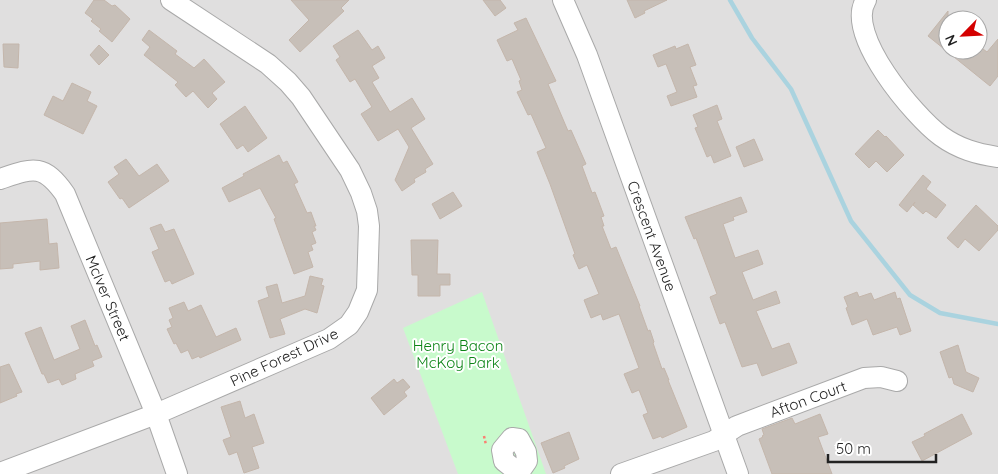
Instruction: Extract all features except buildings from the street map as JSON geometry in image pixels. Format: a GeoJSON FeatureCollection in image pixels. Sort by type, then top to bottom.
{"type":"FeatureCollection","features":[{"type":"Feature","properties":{"kind":"street","name":"Pine Forest Drive"},"geometry":{"type":"LineString","coordinates":[[0,473],[156,414],[317,344],[340,332],[348,325],[358,312],[366,290],[368,211],[350,170],[301,97],[268,64],[171,0]]}},
{"type":"Feature","properties":{"kind":"street","name":"Crescent Avenue"},"geometry":{"type":"LineString","coordinates":[[563,0],[587,55],[738,474]]}},
{"type":"Feature","properties":{"kind":"street"},"geometry":{"type":"LineString","coordinates":[[866,0],[863,4],[861,15],[863,28],[873,52],[887,76],[911,109],[941,136],[957,146],[974,153],[998,157]]}},
{"type":"Feature","properties":{"kind":"street","name":"McIver Street"},"geometry":{"type":"LineString","coordinates":[[0,179],[33,170],[44,172],[54,179],[64,194],[156,414],[177,474]]}},
{"type":"Feature","properties":{"kind":"street","name":"Afton Court"},"geometry":{"type":"LineString","coordinates":[[621,474],[714,441],[737,426],[864,378],[882,377],[897,381]]}},
{"type":"Feature","properties":{"kind":"shaded area"},"geometry":{"type":"Polygon","coordinates":[[[0,0],[998,0],[998,474],[0,474],[0,0]]]}},
{"type":"Feature","properties":{"kind":"green space","name":"Henry Bacon McKoy Park"},"geometry":{"type":"Polygon","coordinates":[[[482,292],[546,474],[458,474],[403,328],[482,292]]]}},
{"type":"Feature","properties":{"kind":"waterway"},"geometry":{"type":"LineString","coordinates":[[730,0],[752,38],[791,89],[851,221],[910,295],[940,313],[998,324]]}}]}
